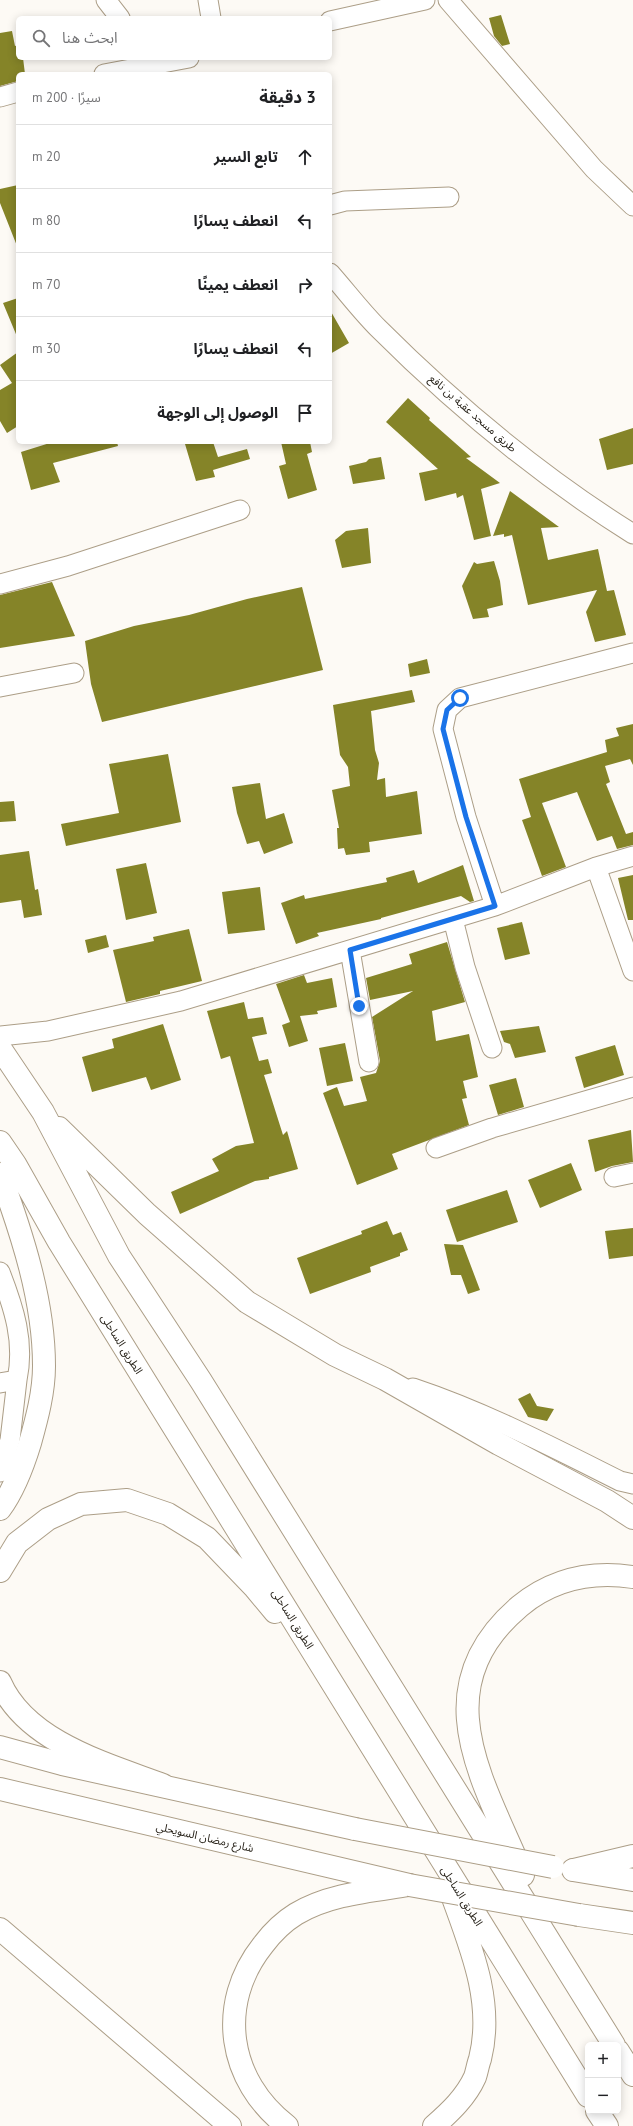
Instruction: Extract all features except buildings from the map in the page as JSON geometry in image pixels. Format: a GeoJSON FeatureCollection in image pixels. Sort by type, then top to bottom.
{"type":"FeatureCollection","features":[{"type":"Feature","properties":{"kind":"main road"},"geometry":{"type":"LineString","coordinates":[[0,1048],[43,1112],[119,1256],[201,1381],[438,1765],[550,1939],[613,2042]]}},
{"type":"Feature","properties":{"kind":"main road"},"geometry":{"type":"LineString","coordinates":[[43,1112],[147,1214],[247,1302],[335,1355],[385,1379],[499,1444],[607,1501],[633,1518]]}},
{"type":"Feature","properties":{"kind":"main road","name":"الطريق الساحلى"},"geometry":{"type":"LineString","coordinates":[[0,1142],[15,1164],[59,1242],[330,1678],[439,1858],[585,2091]]}},
{"type":"Feature","properties":{"kind":"main road"},"geometry":{"type":"LineString","coordinates":[[0,1174],[25,1250],[36,1298],[43,1331],[44,1367],[41,1400],[23,1465],[6,1501],[0,1509]]}},
{"type":"Feature","properties":{"kind":"main road"},"geometry":{"type":"LineString","coordinates":[[0,1571],[17,1543],[48,1519],[81,1504],[126,1500],[161,1511],[207,1538],[255,1588],[330,1678]]}},
{"type":"Feature","properties":{"kind":"main road"},"geometry":{"type":"LineString","coordinates":[[550,1939],[480,1778],[471,1741],[466,1708],[472,1672],[489,1639],[508,1617],[530,1598],[558,1583],[583,1576],[613,1574],[633,1577]]}},
{"type":"Feature","properties":{"kind":"main road"},"geometry":{"type":"LineString","coordinates":[[0,1682],[6,1697],[36,1727],[76,1752],[163,1785]]}},
{"type":"Feature","properties":{"kind":"main road"},"geometry":{"type":"LineString","coordinates":[[0,1747],[62,1764],[163,1785],[355,1829],[564,1869],[633,1880]]}},
{"type":"Feature","properties":{"kind":"main road","name":"شارع رمضان السويحلي"},"geometry":{"type":"LineString","coordinates":[[0,1789],[409,1885],[579,1916],[633,1923]]}},
{"type":"Feature","properties":{"kind":"main road"},"geometry":{"type":"LineString","coordinates":[[564,1869],[633,1856]]}},
{"type":"Feature","properties":{"kind":"main road"},"geometry":{"type":"LineString","coordinates":[[434,2126],[456,2107],[475,2076],[484,2040],[484,2000],[476,1966],[439,1858]]}},
{"type":"Feature","properties":{"kind":"main road"},"geometry":{"type":"LineString","coordinates":[[288,2126],[274,2116],[258,2096],[241,2069],[234,2040],[234,2009],[242,1980],[254,1956],[273,1932],[295,1914],[319,1902],[372,1890],[409,1885]]}},
{"type":"Feature","properties":{"kind":"main road"},"geometry":{"type":"LineString","coordinates":[[0,1929],[230,2126]]}},
{"type":"Feature","properties":{"kind":"main road"},"geometry":{"type":"LineString","coordinates":[[621,2052],[633,2066]]}},
{"type":"Feature","properties":{"kind":"main road"},"geometry":{"type":"LineString","coordinates":[[621,2055],[633,2075]]}},
{"type":"Feature","properties":{"kind":"main road"},"geometry":{"type":"LineString","coordinates":[[599,2114],[607,2126]]}},
{"type":"Feature","properties":{"kind":"street"},"geometry":{"type":"LineString","coordinates":[[106,0],[118,16]]}},
{"type":"Feature","properties":{"kind":"street"},"geometry":{"type":"LineString","coordinates":[[208,0],[211,16]]}},
{"type":"Feature","properties":{"kind":"street"},"geometry":{"type":"LineString","coordinates":[[332,21],[425,0]]}},
{"type":"Feature","properties":{"kind":"street"},"geometry":{"type":"LineString","coordinates":[[448,0],[594,168],[633,206]]}},
{"type":"Feature","properties":{"kind":"street"},"geometry":{"type":"LineString","coordinates":[[117,72],[156,66],[181,60]]}},
{"type":"Feature","properties":{"kind":"street"},"geometry":{"type":"LineString","coordinates":[[0,97],[16,93]]}},
{"type":"Feature","properties":{"kind":"street"},"geometry":{"type":"LineString","coordinates":[[332,204],[345,201],[449,197]]}},
{"type":"Feature","properties":{"kind":"street","name":"طريق مسجد عقبة بن نافع"},"geometry":{"type":"LineString","coordinates":[[332,275],[378,328],[504,441],[590,507],[633,534]]}},
{"type":"Feature","properties":{"kind":"street"},"geometry":{"type":"LineString","coordinates":[[0,584],[68,566],[240,510]]}},
{"type":"Feature","properties":{"kind":"street"},"geometry":{"type":"LineString","coordinates":[[495,906],[466,817],[443,729],[447,710],[460,698],[633,652]]}},
{"type":"Feature","properties":{"kind":"street"},"geometry":{"type":"LineString","coordinates":[[0,687],[74,672]]}},
{"type":"Feature","properties":{"kind":"street"},"geometry":{"type":"LineString","coordinates":[[0,1036],[48,1031],[181,1001],[495,906],[596,867],[633,856]]}},
{"type":"Feature","properties":{"kind":"street"},"geometry":{"type":"LineString","coordinates":[[596,867],[633,971]]}},
{"type":"Feature","properties":{"kind":"street"},"geometry":{"type":"LineString","coordinates":[[452,919],[465,967],[492,1048]]}},
{"type":"Feature","properties":{"kind":"street"},"geometry":{"type":"LineString","coordinates":[[350,950],[369,1062]]}},
{"type":"Feature","properties":{"kind":"street"},"geometry":{"type":"LineString","coordinates":[[436,1148],[492,1128],[633,1087]]}},
{"type":"Feature","properties":{"kind":"street"},"geometry":{"type":"LineString","coordinates":[[614,1177],[633,1173]]}},
{"type":"Feature","properties":{"kind":"street"},"geometry":{"type":"LineString","coordinates":[[0,1272],[17,1318],[20,1352],[8,1382],[10,1440],[0,1472]]}},
{"type":"Feature","properties":{"kind":"street"},"geometry":{"type":"LineString","coordinates":[[385,1379],[449,1400],[507,1424],[620,1481],[633,1484]]}},
{"type":"Feature","properties":{"kind":"route"},"geometry":{"type":"LineString","coordinates":[[359,1006],[350,950],[495,906],[466,817],[443,729],[447,710],[460,698]]}}]}
